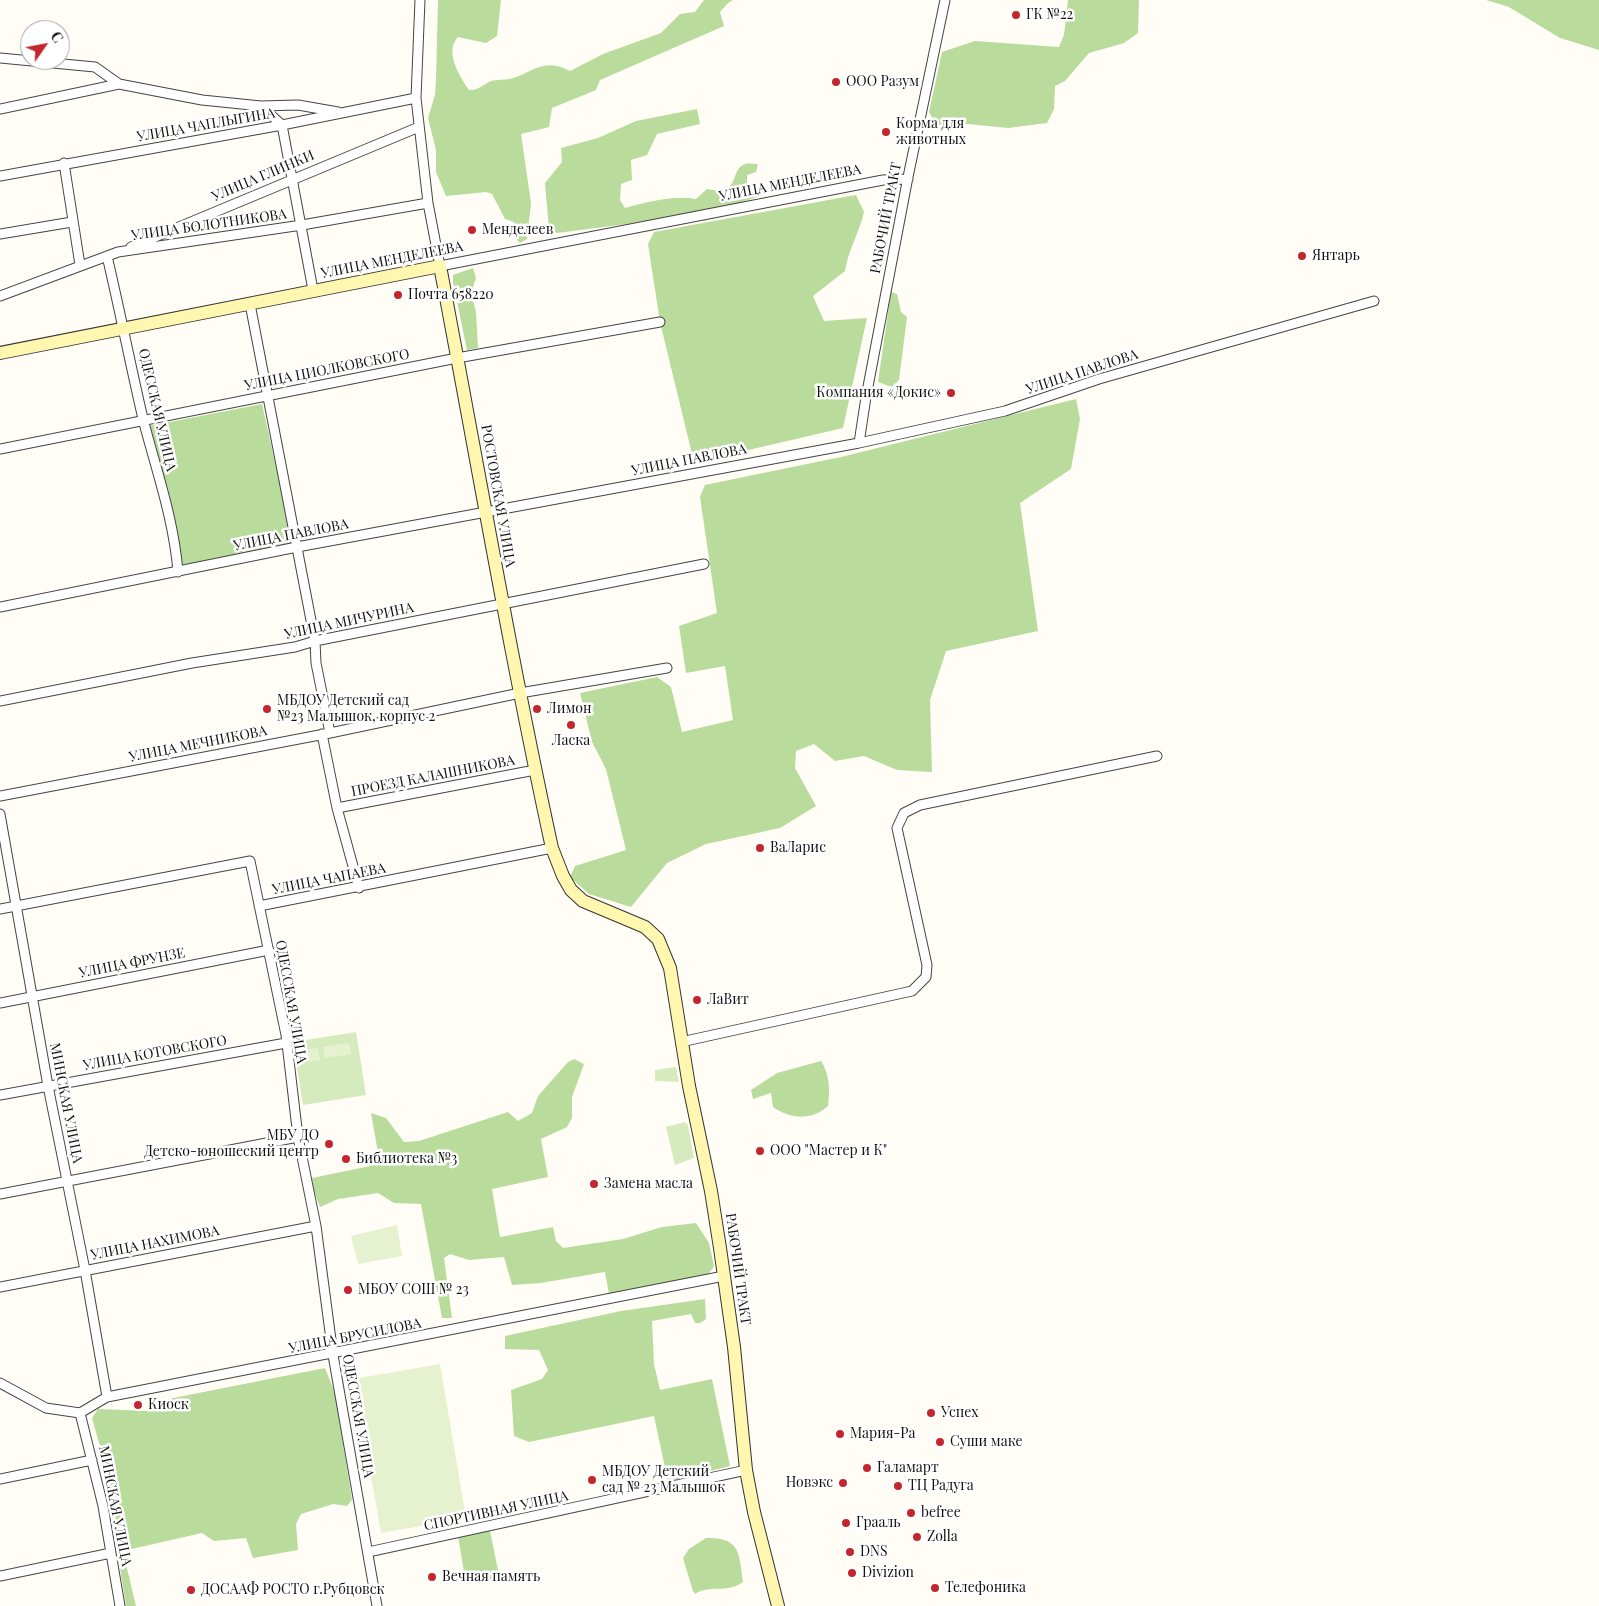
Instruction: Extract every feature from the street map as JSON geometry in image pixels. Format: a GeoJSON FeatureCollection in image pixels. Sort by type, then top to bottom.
{"type":"FeatureCollection","features":[{"type":"Feature","properties":{"kind":"street","name":"РОСТОВСКАЯ УЛИЦА"},"geometry":{"type":"LineString","coordinates":[[420,0],[416,98],[428,203],[487,511],[502,603],[552,848],[562,876],[571,890],[583,901],[645,927],[658,939]]}},
{"type":"Feature","properties":{"kind":"street","name":"РАБОЧИЙ ТРАКТ"},"geometry":{"type":"LineString","coordinates":[[860,443],[866,397],[945,0]]}},
{"type":"Feature","properties":{"kind":"street"},"geometry":{"type":"LineString","coordinates":[[0,58],[95,67],[119,84]]}},
{"type":"Feature","properties":{"kind":"street"},"geometry":{"type":"LineString","coordinates":[[0,108],[119,84],[202,100],[262,106],[298,105],[343,113]]}},
{"type":"Feature","properties":{"kind":"street","name":"УЛИЦА ЧАПЛЫГИНА"},"geometry":{"type":"LineString","coordinates":[[0,176],[282,125],[416,98]]}},
{"type":"Feature","properties":{"kind":"street"},"geometry":{"type":"LineString","coordinates":[[262,106],[282,125],[313,290]]}},
{"type":"Feature","properties":{"kind":"street","name":"УЛИЦА ГЛИНКИ"},"geometry":{"type":"LineString","coordinates":[[118,252],[419,127]]}},
{"type":"Feature","properties":{"kind":"street"},"geometry":{"type":"LineString","coordinates":[[64,163],[80,265]]}},
{"type":"Feature","properties":{"kind":"street","name":"УЛИЦА МЕНДЕЛЕЕВА"},"geometry":{"type":"LineString","coordinates":[[0,353],[313,290],[873,182],[908,179]]}},
{"type":"Feature","properties":{"kind":"street","name":"УЛИЦА БОЛОТНИКОВА"},"geometry":{"type":"LineString","coordinates":[[0,296],[118,252],[302,225],[428,203]]}},
{"type":"Feature","properties":{"kind":"street"},"geometry":{"type":"LineString","coordinates":[[0,234],[72,222]]}},
{"type":"Feature","properties":{"kind":"street","name":"ОДЕССКАЯ УЛИЦА"},"geometry":{"type":"LineString","coordinates":[[107,256],[144,422],[176,551],[178,572]]}},
{"type":"Feature","properties":{"kind":"street","name":"УЛИЦА ПАВЛОВА"},"geometry":{"type":"LineString","coordinates":[[0,607],[297,547],[860,443],[1005,411],[1099,379],[1374,301]]}},
{"type":"Feature","properties":{"kind":"street"},"geometry":{"type":"LineString","coordinates":[[250,304],[315,641],[316,663],[337,808],[359,888]]}},
{"type":"Feature","properties":{"kind":"street","name":"УЛИЦА ЦИОЛКОВСКОГО"},"geometry":{"type":"LineString","coordinates":[[0,450],[457,358],[660,322]]}},
{"type":"Feature","properties":{"kind":"street","name":"УЛИЦА МИЧУРИНА"},"geometry":{"type":"LineString","coordinates":[[0,701],[192,663],[296,648],[315,641],[704,564]]}},
{"type":"Feature","properties":{"kind":"street","name":"УЛИЦА МЕЧНИКОВА"},"geometry":{"type":"LineString","coordinates":[[0,796],[326,733],[520,693],[667,668]]}},
{"type":"Feature","properties":{"kind":"street"},"geometry":{"type":"LineString","coordinates":[[681,1042],[912,991],[917,987],[926,977],[927,965],[897,828],[904,813],[920,805],[1157,756]]}},
{"type":"Feature","properties":{"kind":"street","name":"ПРОЕЗД КАЛАШНИКОВА"},"geometry":{"type":"LineString","coordinates":[[337,808],[535,770]]}},
{"type":"Feature","properties":{"kind":"street","name":"МИНСКАЯ УЛИЦА"},"geometry":{"type":"LineString","coordinates":[[0,814],[48,1086],[86,1270],[107,1397]]}},
{"type":"Feature","properties":{"kind":"street","name":"УЛИЦА ЧАПАЕВА"},"geometry":{"type":"LineString","coordinates":[[0,909],[250,861],[259,906],[359,888],[552,848]]}},
{"type":"Feature","properties":{"kind":"street","name":"ОДЕССКАЯ УЛИЦА"},"geometry":{"type":"LineString","coordinates":[[259,906],[286,1043],[298,1137],[316,1226],[333,1354],[377,1606]]}},
{"type":"Feature","properties":{"kind":"street","name":"РАБОЧИЙ ТРАКТ"},"geometry":{"type":"LineString","coordinates":[[658,939],[670,968],[681,1042],[711,1191],[734,1347],[746,1470],[777,1601]]}},
{"type":"Feature","properties":{"kind":"street","name":"УЛИЦА ФРУНЗЕ"},"geometry":{"type":"LineString","coordinates":[[0,1003],[269,950]]}},
{"type":"Feature","properties":{"kind":"street","name":"УЛИЦА КОТОВСКОГО"},"geometry":{"type":"LineString","coordinates":[[0,1095],[286,1043]]}},
{"type":"Feature","properties":{"kind":"street"},"geometry":{"type":"LineString","coordinates":[[0,1194],[298,1137]]}},
{"type":"Feature","properties":{"kind":"street","name":"УЛИЦА НАХИМОВА"},"geometry":{"type":"LineString","coordinates":[[0,1288],[316,1226]]}},
{"type":"Feature","properties":{"kind":"street","name":"УЛИЦА БРУСИЛОВА"},"geometry":{"type":"LineString","coordinates":[[80,1413],[107,1397],[724,1276]]}},
{"type":"Feature","properties":{"kind":"street"},"geometry":{"type":"LineString","coordinates":[[0,1383],[46,1408],[80,1413]]}},
{"type":"Feature","properties":{"kind":"street","name":"МИНСКАЯ УЛИЦА"},"geometry":{"type":"LineString","coordinates":[[80,1413],[104,1506],[120,1606]]}},
{"type":"Feature","properties":{"kind":"street"},"geometry":{"type":"LineString","coordinates":[[0,1479],[92,1460]]}},
{"type":"Feature","properties":{"kind":"street","name":"СПОРТИВНАЯ УЛИЦА"},"geometry":{"type":"LineString","coordinates":[[368,1552],[746,1470]]}},
{"type":"Feature","properties":{"kind":"street"},"geometry":{"type":"LineString","coordinates":[[0,1576],[111,1553]]}},
{"type":"Feature","properties":{"kind":"street"},"geometry":{"type":"LineString","coordinates":[[777,1601],[788,1606]]}},
{"type":"Feature","properties":{"kind":"green space"},"geometry":{"type":"Polygon","coordinates":[[[438,0],[501,0],[497,36],[486,43],[458,37],[454,43],[453,57],[455,64],[469,90],[477,89],[492,81],[510,79],[539,67],[552,65],[570,71],[603,54],[661,33],[680,14],[695,12],[704,0],[733,0],[720,12],[724,26],[600,80],[596,90],[552,108],[549,127],[521,134],[531,203],[527,239],[520,243],[516,239],[514,222],[505,219],[492,194],[486,192],[446,196],[436,172],[436,150],[428,118],[435,95],[438,0]]]}},
{"type":"Feature","properties":{"kind":"green space"},"geometry":{"type":"Polygon","coordinates":[[[1068,0],[1139,0],[1138,33],[1124,43],[1089,53],[1065,81],[1055,86],[1054,109],[1047,123],[1008,128],[958,123],[936,125],[929,112],[942,52],[975,41],[1059,47],[1064,35],[1068,0]]]}},
{"type":"Feature","properties":{"kind":"green space"},"geometry":{"type":"Polygon","coordinates":[[[1486,0],[1599,0],[1599,50],[1560,38],[1509,7],[1486,0]]]}},
{"type":"Feature","properties":{"kind":"green space"},"geometry":{"type":"Polygon","coordinates":[[[697,109],[700,124],[657,134],[647,155],[631,160],[632,180],[621,184],[620,200],[625,208],[652,201],[678,198],[696,199],[707,189],[725,189],[730,186],[740,167],[745,164],[758,164],[756,172],[747,175],[747,186],[755,191],[757,197],[732,205],[627,224],[557,233],[549,229],[545,183],[562,162],[561,148],[598,138],[636,121],[697,109]]]}},
{"type":"Feature","properties":{"kind":"green space"},"geometry":{"type":"Polygon","coordinates":[[[856,195],[864,212],[845,271],[813,296],[824,321],[867,318],[843,428],[714,458],[693,458],[660,322],[648,244],[654,232],[856,195]]]}},
{"type":"Feature","properties":{"kind":"green space"},"geometry":{"type":"Polygon","coordinates":[[[473,268],[476,278],[471,293],[476,312],[478,348],[467,350],[453,275],[473,268]]]}},
{"type":"Feature","properties":{"kind":"green space"},"geometry":{"type":"Polygon","coordinates":[[[891,292],[897,294],[901,312],[907,317],[899,380],[892,387],[878,382],[891,292]]]}},
{"type":"Feature","properties":{"kind":"green space"},"geometry":{"type":"Polygon","coordinates":[[[1076,399],[1080,419],[1071,469],[1020,503],[1038,631],[946,651],[930,700],[932,772],[897,770],[864,756],[835,761],[814,744],[796,751],[795,768],[816,806],[780,828],[706,844],[667,863],[631,907],[589,894],[570,877],[575,866],[626,850],[606,769],[592,742],[580,693],[657,677],[671,687],[682,732],[733,720],[725,666],[686,673],[679,626],[717,613],[700,497],[705,485],[841,457],[1076,399]]]}},
{"type":"Feature","properties":{"kind":"green space"},"geometry":{"type":"Polygon","coordinates":[[[262,404],[293,543],[183,565],[149,426],[262,404]]]}},
{"type":"Feature","properties":{"kind":"green space"},"geometry":{"type":"Polygon","coordinates":[[[356,1032],[366,1095],[303,1105],[293,1042],[356,1032]]]}},
{"type":"Feature","properties":{"kind":"green space"},"geometry":{"type":"Polygon","coordinates":[[[349,1043],[351,1054],[325,1058],[323,1047],[349,1043]]]}},
{"type":"Feature","properties":{"kind":"green space"},"geometry":{"type":"Polygon","coordinates":[[[318,1048],[320,1060],[305,1062],[304,1050],[318,1048]]]}},
{"type":"Feature","properties":{"kind":"green space"},"geometry":{"type":"Polygon","coordinates":[[[574,1059],[584,1064],[572,1097],[572,1118],[567,1127],[541,1139],[548,1177],[492,1189],[500,1237],[553,1227],[556,1241],[563,1248],[623,1239],[662,1227],[696,1223],[709,1243],[714,1266],[707,1276],[617,1295],[609,1294],[605,1272],[541,1283],[512,1285],[504,1257],[469,1260],[450,1254],[444,1258],[452,1318],[442,1318],[421,1204],[394,1203],[378,1193],[338,1199],[320,1207],[314,1191],[312,1178],[380,1164],[371,1113],[386,1118],[404,1142],[419,1141],[508,1112],[518,1121],[532,1113],[538,1096],[568,1062],[574,1059]]]}},
{"type":"Feature","properties":{"kind":"green space"},"geometry":{"type":"Polygon","coordinates":[[[821,1061],[828,1077],[829,1088],[828,1106],[822,1111],[808,1116],[794,1116],[773,1107],[771,1093],[753,1099],[751,1090],[777,1073],[821,1061]]]}},
{"type":"Feature","properties":{"kind":"green space"},"geometry":{"type":"Polygon","coordinates":[[[676,1067],[679,1082],[655,1081],[655,1070],[676,1067]]]}},
{"type":"Feature","properties":{"kind":"green space"},"geometry":{"type":"Polygon","coordinates":[[[685,1122],[688,1125],[694,1158],[675,1165],[666,1127],[685,1122]]]}},
{"type":"Feature","properties":{"kind":"green space"},"geometry":{"type":"Polygon","coordinates":[[[397,1225],[402,1256],[358,1264],[351,1236],[397,1225]]]}},
{"type":"Feature","properties":{"kind":"green space"},"geometry":{"type":"Polygon","coordinates":[[[705,1299],[706,1319],[700,1323],[695,1323],[691,1314],[652,1321],[654,1364],[660,1390],[712,1379],[730,1466],[668,1482],[654,1416],[529,1442],[514,1436],[511,1390],[542,1379],[548,1370],[539,1350],[505,1349],[505,1336],[621,1311],[705,1299]]]}},
{"type":"Feature","properties":{"kind":"green space"},"geometry":{"type":"Polygon","coordinates":[[[440,1364],[466,1518],[381,1533],[354,1379],[440,1364]]]}},
{"type":"Feature","properties":{"kind":"green space"},"geometry":{"type":"Polygon","coordinates":[[[325,1368],[335,1393],[352,1500],[347,1506],[333,1504],[301,1514],[296,1524],[298,1550],[253,1558],[246,1538],[214,1541],[202,1533],[127,1550],[125,1560],[136,1606],[126,1606],[115,1535],[116,1504],[92,1418],[98,1409],[147,1411],[163,1400],[325,1368]]]}},
{"type":"Feature","properties":{"kind":"green space"},"geometry":{"type":"Polygon","coordinates":[[[490,1531],[500,1580],[466,1584],[458,1536],[490,1531]]]}},
{"type":"Feature","properties":{"kind":"green space"},"geometry":{"type":"Polygon","coordinates":[[[706,1538],[717,1538],[732,1544],[739,1556],[743,1582],[731,1588],[701,1591],[695,1594],[683,1558],[689,1549],[706,1538]]]}},
{"type":"Feature","properties":{"kind":"place","name":"ГК №22"},"geometry":{"type":"Point","coordinates":[1016,15]}},
{"type":"Feature","properties":{"kind":"place","name":"ООО Разум"},"geometry":{"type":"Point","coordinates":[836,82]}},
{"type":"Feature","properties":{"kind":"place","name":"Корма для животных"},"geometry":{"type":"Point","coordinates":[886,132]}},
{"type":"Feature","properties":{"kind":"place","name":"Менделеев"},"geometry":{"type":"Point","coordinates":[472,230]}},
{"type":"Feature","properties":{"kind":"place","name":"Янтарь"},"geometry":{"type":"Point","coordinates":[1302,256]}},
{"type":"Feature","properties":{"kind":"place","name":"Почта 658220"},"geometry":{"type":"Point","coordinates":[398,295]}},
{"type":"Feature","properties":{"kind":"place","name":"Компания «Докис»"},"geometry":{"type":"Point","coordinates":[951,393]}},
{"type":"Feature","properties":{"kind":"place","name":"МБДОУ Детский сад №23 Малышок, корпус 2"},"geometry":{"type":"Point","coordinates":[267,709]}},
{"type":"Feature","properties":{"kind":"place","name":"Лимон"},"geometry":{"type":"Point","coordinates":[537,709]}},
{"type":"Feature","properties":{"kind":"place","name":"Ласка"},"geometry":{"type":"Point","coordinates":[571,725]}},
{"type":"Feature","properties":{"kind":"place","name":"ВаЛарис"},"geometry":{"type":"Point","coordinates":[760,848]}},
{"type":"Feature","properties":{"kind":"place","name":"ЛаВит"},"geometry":{"type":"Point","coordinates":[697,1000]}},
{"type":"Feature","properties":{"kind":"place","name":"МБУ ДО Детско-юношеский центр"},"geometry":{"type":"Point","coordinates":[329,1144]}},
{"type":"Feature","properties":{"kind":"place","name":"ООО \"Мастер и К\""},"geometry":{"type":"Point","coordinates":[760,1151]}},
{"type":"Feature","properties":{"kind":"place","name":"Библиотека №3"},"geometry":{"type":"Point","coordinates":[346,1159]}},
{"type":"Feature","properties":{"kind":"place","name":"Замена масла"},"geometry":{"type":"Point","coordinates":[594,1184]}},
{"type":"Feature","properties":{"kind":"place","name":"МБОУ СОШ № 23"},"geometry":{"type":"Point","coordinates":[348,1290]}},
{"type":"Feature","properties":{"kind":"place","name":"Киоск"},"geometry":{"type":"Point","coordinates":[138,1405]}},
{"type":"Feature","properties":{"kind":"place","name":"Успех"},"geometry":{"type":"Point","coordinates":[931,1413]}},
{"type":"Feature","properties":{"kind":"place","name":"Мария-Ра"},"geometry":{"type":"Point","coordinates":[840,1434]}},
{"type":"Feature","properties":{"kind":"place","name":"Суши маке"},"geometry":{"type":"Point","coordinates":[940,1442]}},
{"type":"Feature","properties":{"kind":"place","name":"Галамарт"},"geometry":{"type":"Point","coordinates":[867,1468]}},
{"type":"Feature","properties":{"kind":"place","name":"МБДОУ Детский сад № 23 Малышок"},"geometry":{"type":"Point","coordinates":[592,1480]}},
{"type":"Feature","properties":{"kind":"place","name":"Новэкс"},"geometry":{"type":"Point","coordinates":[843,1483]}},
{"type":"Feature","properties":{"kind":"place","name":"ТЦ Радуга"},"geometry":{"type":"Point","coordinates":[898,1486]}},
{"type":"Feature","properties":{"kind":"place","name":"befree"},"geometry":{"type":"Point","coordinates":[911,1513]}},
{"type":"Feature","properties":{"kind":"place","name":"Грааль"},"geometry":{"type":"Point","coordinates":[846,1523]}},
{"type":"Feature","properties":{"kind":"place","name":"Zolla"},"geometry":{"type":"Point","coordinates":[917,1537]}},
{"type":"Feature","properties":{"kind":"place","name":"DNS"},"geometry":{"type":"Point","coordinates":[850,1552]}},
{"type":"Feature","properties":{"kind":"place","name":"Divizion"},"geometry":{"type":"Point","coordinates":[852,1573]}},
{"type":"Feature","properties":{"kind":"place","name":"Вечная память"},"geometry":{"type":"Point","coordinates":[432,1577]}},
{"type":"Feature","properties":{"kind":"place","name":"Телефоника"},"geometry":{"type":"Point","coordinates":[935,1588]}},
{"type":"Feature","properties":{"kind":"place","name":"ДОСААФ РОСТО г.Рубцовск"},"geometry":{"type":"Point","coordinates":[191,1590]}}]}
